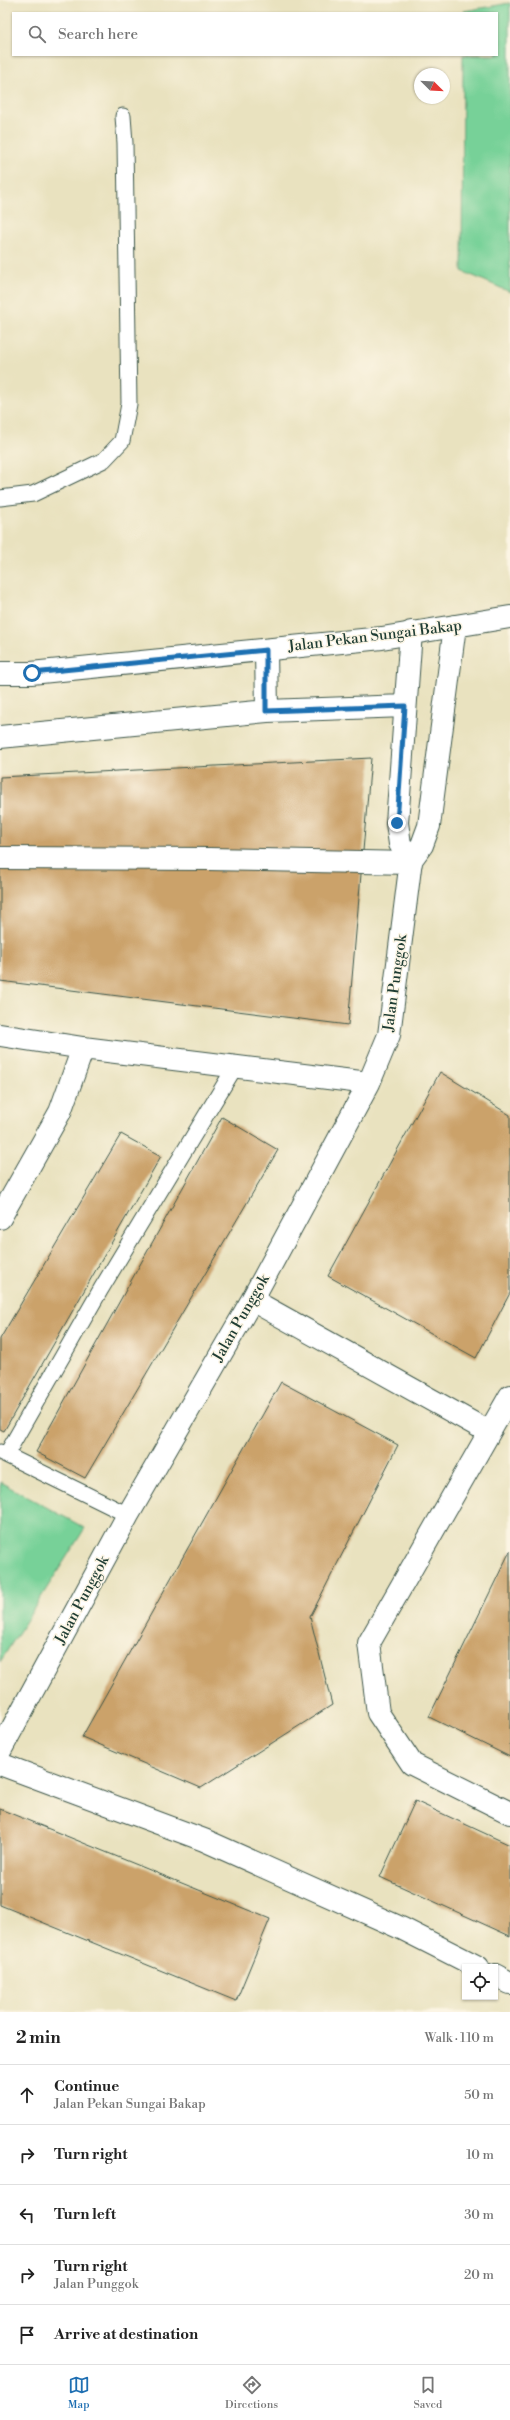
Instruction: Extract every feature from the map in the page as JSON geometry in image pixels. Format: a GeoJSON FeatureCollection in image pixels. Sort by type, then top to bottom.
{"type":"FeatureCollection","features":[{"type":"Feature","properties":{"kind":"street","name":"Jalan Pekan Sungai Bakap"},"geometry":{"type":"LineString","coordinates":[[0,672],[32,673],[382,638],[411,632],[510,617]]}},
{"type":"Feature","properties":{"kind":"street","name":"Jalan Punggok"},"geometry":{"type":"LineString","coordinates":[[0,1751],[128,1515],[252,1300],[369,1083],[389,1034],[411,862],[422,845],[429,826],[455,626]]}},
{"type":"Feature","properties":{"kind":"street"},"geometry":{"type":"LineString","coordinates":[[411,632],[397,823],[400,844],[411,862]]}},
{"type":"Feature","properties":{"kind":"street"},"geometry":{"type":"LineString","coordinates":[[266,650],[266,711]]}},
{"type":"Feature","properties":{"kind":"street"},"geometry":{"type":"LineString","coordinates":[[0,737],[266,711],[405,706]]}},
{"type":"Feature","properties":{"kind":"street"},"geometry":{"type":"LineString","coordinates":[[0,858],[411,862]]}},
{"type":"Feature","properties":{"kind":"street"},"geometry":{"type":"LineString","coordinates":[[0,1035],[83,1048],[369,1083]]}},
{"type":"Feature","properties":{"kind":"street"},"geometry":{"type":"LineString","coordinates":[[0,1218],[60,1112],[83,1048]]}},
{"type":"Feature","properties":{"kind":"street"},"geometry":{"type":"LineString","coordinates":[[252,1300],[489,1432]]}},
{"type":"Feature","properties":{"kind":"street"},"geometry":{"type":"LineString","coordinates":[[510,1396],[369,1643],[378,1713],[412,1764],[510,1813]]}},
{"type":"Feature","properties":{"kind":"street"},"geometry":{"type":"LineString","coordinates":[[0,1764],[204,1840],[403,1929],[472,1964]]}},
{"type":"Feature","properties":{"kind":"street"},"geometry":{"type":"LineString","coordinates":[[498,1977],[510,1983]]}},
{"type":"Feature","properties":{"kind":"lane"},"geometry":{"type":"LineString","coordinates":[[0,498],[33,494],[104,460],[122,442],[129,404],[125,143],[123,116]]}},
{"type":"Feature","properties":{"kind":"lane"},"geometry":{"type":"LineString","coordinates":[[128,1515],[3,1453],[236,1067]]}},
{"type":"Feature","properties":{"kind":"green space"},"geometry":{"type":"Polygon","coordinates":[[[510,3],[510,292],[462,271],[463,56],[498,56],[498,12],[464,11],[510,3]]]}},
{"type":"Feature","properties":{"kind":"green space"},"geometry":{"type":"Polygon","coordinates":[[[0,1482],[85,1528],[0,1662],[0,1482]]]}},
{"type":"Feature","properties":{"kind":"building"},"geometry":{"type":"Polygon","coordinates":[[[371,758],[348,1025],[0,981],[0,777],[371,758]]]}},
{"type":"Feature","properties":{"kind":"building"},"geometry":{"type":"Polygon","coordinates":[[[440,1072],[510,1115],[510,1293],[476,1358],[328,1276],[440,1072]]]}},
{"type":"Feature","properties":{"kind":"building"},"geometry":{"type":"Polygon","coordinates":[[[222,1117],[278,1150],[85,1478],[36,1452],[222,1117]]]}},
{"type":"Feature","properties":{"kind":"building"},"geometry":{"type":"Polygon","coordinates":[[[121,1134],[161,1156],[4,1431],[0,1429],[0,1339],[121,1134]]]}},
{"type":"Feature","properties":{"kind":"building"},"geometry":{"type":"Polygon","coordinates":[[[281,1382],[398,1445],[310,1617],[332,1705],[201,1788],[82,1737],[281,1382]]]}},
{"type":"Feature","properties":{"kind":"building"},"geometry":{"type":"Polygon","coordinates":[[[510,1551],[510,1757],[429,1717],[510,1551]]]}},
{"type":"Feature","properties":{"kind":"building"},"geometry":{"type":"Polygon","coordinates":[[[415,1801],[510,1845],[510,1936],[380,1877],[415,1801]]]}},
{"type":"Feature","properties":{"kind":"building"},"geometry":{"type":"Polygon","coordinates":[[[0,1809],[270,1919],[236,2001],[0,1905],[0,1809]]]}},
{"type":"Feature","properties":{"kind":"route"},"geometry":{"type":"LineString","coordinates":[[32,673],[266,650],[266,711],[405,706],[397,823]]}}]}
